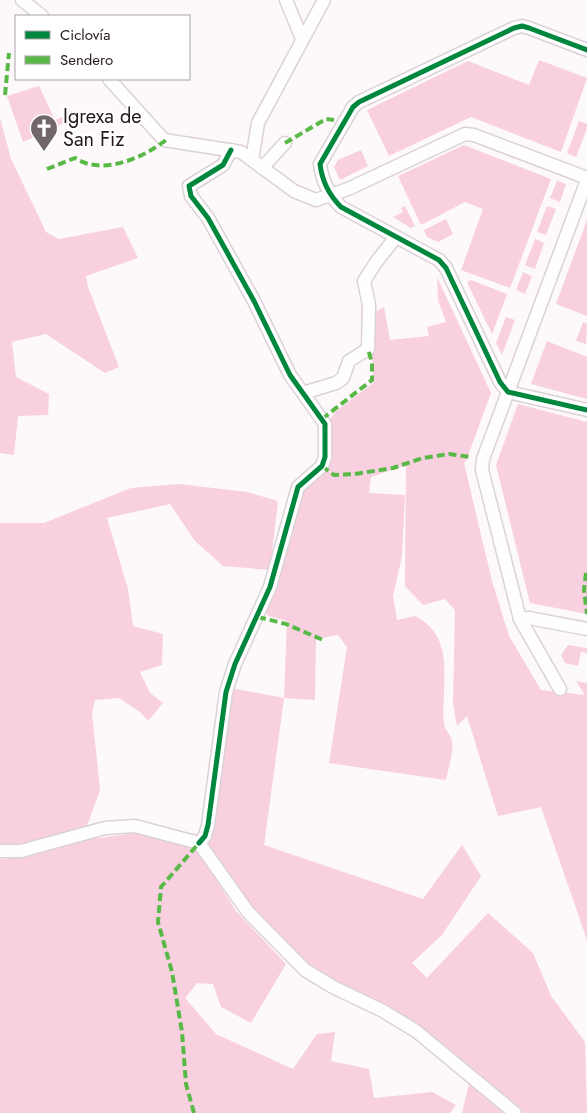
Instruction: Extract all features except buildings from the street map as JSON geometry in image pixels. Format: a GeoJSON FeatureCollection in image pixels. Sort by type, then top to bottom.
{"type":"FeatureCollection","features":[{"type":"Feature","properties":{"kind":"street"},"geometry":{"type":"LineString","coordinates":[[22,0],[41,15]]}},
{"type":"Feature","properties":{"kind":"street"},"geometry":{"type":"LineString","coordinates":[[286,0],[302,39]]}},
{"type":"Feature","properties":{"kind":"street"},"geometry":{"type":"LineString","coordinates":[[252,160],[258,123],[324,0]]}},
{"type":"Feature","properties":{"kind":"street"},"geometry":{"type":"LineString","coordinates":[[587,50],[522,26],[359,102],[352,107],[320,164],[321,174],[331,197],[341,207],[438,260],[446,268],[500,382],[508,392],[587,410]]}},
{"type":"Feature","properties":{"kind":"street"},"geometry":{"type":"LineString","coordinates":[[110,80],[164,140],[231,150],[252,160],[294,191],[316,200],[331,197],[465,134],[474,135],[587,179],[483,459],[482,470],[520,620],[560,689]]}},
{"type":"Feature","properties":{"kind":"street"},"geometry":{"type":"LineString","coordinates":[[262,168],[285,143]]}},
{"type":"Feature","properties":{"kind":"street"},"geometry":{"type":"LineString","coordinates":[[199,844],[205,836],[208,825],[226,692],[235,664],[270,587],[298,487],[322,466],[325,457],[325,424],[290,375],[254,301],[208,218],[189,192],[188,186],[223,165],[231,150]]}},
{"type":"Feature","properties":{"kind":"street"},"geometry":{"type":"LineString","coordinates":[[304,393],[336,383],[342,378],[349,361],[368,349],[369,305],[364,281],[376,261],[396,237]]}},
{"type":"Feature","properties":{"kind":"street"},"geometry":{"type":"LineString","coordinates":[[520,620],[529,618],[587,629]]}},
{"type":"Feature","properties":{"kind":"street"},"geometry":{"type":"LineString","coordinates":[[0,851],[21,851],[105,828],[135,826],[199,844],[248,912],[299,964],[333,987],[383,1011],[416,1031],[515,1113]]}},
{"type":"Feature","properties":{"kind":"shaded area"},"geometry":{"type":"Polygon","coordinates":[[[539,60],[587,78],[561,152],[471,117],[389,156],[367,110],[468,61],[529,85],[539,60]]]}},
{"type":"Feature","properties":{"kind":"shaded area"},"geometry":{"type":"Polygon","coordinates":[[[39,86],[55,120],[75,112],[77,117],[23,142],[7,96],[39,86]]]}},
{"type":"Feature","properties":{"kind":"shaded area"},"geometry":{"type":"Polygon","coordinates":[[[0,118],[11,159],[46,232],[59,239],[123,227],[138,258],[86,276],[88,287],[119,367],[105,373],[46,334],[12,342],[16,377],[49,394],[48,415],[18,416],[14,455],[0,453],[0,118]]]}},
{"type":"Feature","properties":{"kind":"shaded area"},"geometry":{"type":"Polygon","coordinates":[[[579,121],[587,124],[587,128],[576,157],[567,153],[579,121]]]}},
{"type":"Feature","properties":{"kind":"shaded area"},"geometry":{"type":"Polygon","coordinates":[[[464,145],[551,179],[510,288],[461,270],[483,209],[465,202],[421,225],[398,176],[464,145]]]}},
{"type":"Feature","properties":{"kind":"shaded area"},"geometry":{"type":"Polygon","coordinates":[[[361,150],[368,166],[340,180],[334,167],[338,160],[361,150]]]}},
{"type":"Feature","properties":{"kind":"shaded area"},"geometry":{"type":"Polygon","coordinates":[[[557,181],[566,184],[560,202],[550,198],[557,181]]]}},
{"type":"Feature","properties":{"kind":"shaded area"},"geometry":{"type":"Polygon","coordinates":[[[405,206],[415,226],[411,228],[393,217],[403,212],[401,208],[405,206]]]}},
{"type":"Feature","properties":{"kind":"shaded area"},"geometry":{"type":"Polygon","coordinates":[[[547,206],[556,209],[546,235],[537,232],[547,206]]]}},
{"type":"Feature","properties":{"kind":"shaded area"},"geometry":{"type":"Polygon","coordinates":[[[446,219],[453,234],[438,242],[427,237],[424,230],[446,219]]]}},
{"type":"Feature","properties":{"kind":"shaded area"},"geometry":{"type":"Polygon","coordinates":[[[587,220],[587,316],[556,304],[587,220]]]}},
{"type":"Feature","properties":{"kind":"shaded area"},"geometry":{"type":"Polygon","coordinates":[[[535,239],[544,243],[535,269],[525,265],[535,239]]]}},
{"type":"Feature","properties":{"kind":"shaded area"},"geometry":{"type":"Polygon","coordinates":[[[523,272],[532,276],[525,294],[516,290],[523,272]]]}},
{"type":"Feature","properties":{"kind":"shaded area"},"geometry":{"type":"Polygon","coordinates":[[[437,277],[491,393],[464,463],[492,581],[509,636],[541,690],[585,695],[576,681],[587,683],[587,940],[541,807],[498,816],[467,716],[457,726],[453,704],[455,610],[445,599],[423,605],[405,586],[406,465],[371,477],[369,493],[405,495],[402,556],[393,596],[397,620],[415,616],[428,625],[437,637],[442,650],[444,664],[444,724],[452,745],[452,755],[446,780],[329,763],[347,647],[338,635],[316,639],[315,700],[284,698],[287,621],[268,616],[265,611],[298,494],[313,477],[328,423],[335,412],[373,383],[371,314],[384,307],[390,340],[429,336],[427,327],[446,322],[438,300],[437,277]]]}},
{"type":"Feature","properties":{"kind":"shaded area"},"geometry":{"type":"Polygon","coordinates":[[[471,280],[507,294],[492,334],[467,282],[471,280]]]}},
{"type":"Feature","properties":{"kind":"shaded area"},"geometry":{"type":"Polygon","coordinates":[[[506,317],[515,320],[502,355],[496,343],[506,317]]]}},
{"type":"Feature","properties":{"kind":"shaded area"},"geometry":{"type":"Polygon","coordinates":[[[583,322],[587,324],[586,344],[576,341],[583,322]]]}},
{"type":"Feature","properties":{"kind":"shaded area"},"geometry":{"type":"Polygon","coordinates":[[[547,341],[587,357],[587,399],[531,384],[547,341]]]}},
{"type":"Feature","properties":{"kind":"shaded area"},"geometry":{"type":"Polygon","coordinates":[[[518,404],[587,422],[587,614],[530,603],[496,465],[518,404]]]}},
{"type":"Feature","properties":{"kind":"shaded area"},"geometry":{"type":"Polygon","coordinates":[[[179,484],[247,492],[278,501],[270,570],[223,566],[195,541],[170,504],[107,518],[128,589],[133,626],[163,634],[162,665],[140,672],[150,693],[163,703],[148,721],[140,712],[119,698],[95,700],[92,713],[100,790],[86,829],[18,845],[0,846],[0,523],[44,523],[131,488],[179,484]]]}},
{"type":"Feature","properties":{"kind":"shaded area"},"geometry":{"type":"Polygon","coordinates":[[[568,645],[587,648],[587,653],[581,652],[578,666],[565,663],[561,655],[568,645]]]}},
{"type":"Feature","properties":{"kind":"shaded area"},"geometry":{"type":"Polygon","coordinates":[[[231,688],[284,698],[264,845],[423,899],[462,845],[481,876],[442,935],[412,963],[427,978],[488,913],[533,953],[551,996],[585,1042],[587,1113],[523,1113],[421,1028],[317,975],[279,943],[208,848],[219,753],[231,688]]]}},
{"type":"Feature","properties":{"kind":"shaded area"},"geometry":{"type":"Polygon","coordinates":[[[134,833],[180,843],[200,853],[236,911],[286,964],[251,1023],[221,1007],[213,984],[197,983],[185,998],[216,1034],[293,1069],[317,1034],[335,1032],[331,1061],[369,1069],[374,1098],[432,1092],[456,1105],[450,1113],[0,1113],[0,859],[31,856],[86,840],[134,833]]]}},
{"type":"Feature","properties":{"kind":"shaded area"},"geometry":{"type":"Polygon","coordinates":[[[470,1080],[510,1113],[462,1113],[470,1080]]]}},
{"type":"Feature","properties":{"kind":"marked path"},"geometry":{"type":"LineString","coordinates":[[5,95],[9,53]]}},
{"type":"Feature","properties":{"kind":"marked path"},"geometry":{"type":"LineString","coordinates":[[285,143],[326,119],[334,120]]}},
{"type":"Feature","properties":{"kind":"marked path"},"geometry":{"type":"LineString","coordinates":[[47,169],[75,158],[86,163],[110,165],[146,153],[166,140]]}},
{"type":"Feature","properties":{"kind":"marked path"},"geometry":{"type":"LineString","coordinates":[[322,419],[372,380],[372,363],[368,349]]}},
{"type":"Feature","properties":{"kind":"marked path"},"geometry":{"type":"LineString","coordinates":[[322,466],[334,475],[355,474],[393,468],[423,458],[449,454],[470,457]]}},
{"type":"Feature","properties":{"kind":"marked path"},"geometry":{"type":"LineString","coordinates":[[586,573],[584,590],[587,614]]}},
{"type":"Feature","properties":{"kind":"marked path"},"geometry":{"type":"LineString","coordinates":[[258,617],[286,624],[323,640]]}},
{"type":"Feature","properties":{"kind":"marked path"},"geometry":{"type":"LineString","coordinates":[[194,1113],[186,1084],[182,1032],[172,972],[158,922],[161,887],[199,843]]}},
{"type":"Feature","properties":{"kind":"cycle path"},"geometry":{"type":"LineString","coordinates":[[587,50],[529,28],[522,26],[514,28],[359,102],[353,107],[320,164],[322,176],[327,187],[341,207],[439,260],[446,268],[500,382],[508,392],[587,410]]}},
{"type":"Feature","properties":{"kind":"cycle path"},"geometry":{"type":"LineString","coordinates":[[199,843],[205,836],[208,825],[226,692],[235,664],[270,587],[298,487],[322,466],[325,457],[325,424],[290,375],[254,301],[208,218],[191,196],[189,186],[223,165],[231,150]]}},
{"type":"Feature","properties":{"kind":"place","name":"Igrexa de San Fiz"},"geometry":{"type":"Point","coordinates":[44,152]}}]}
